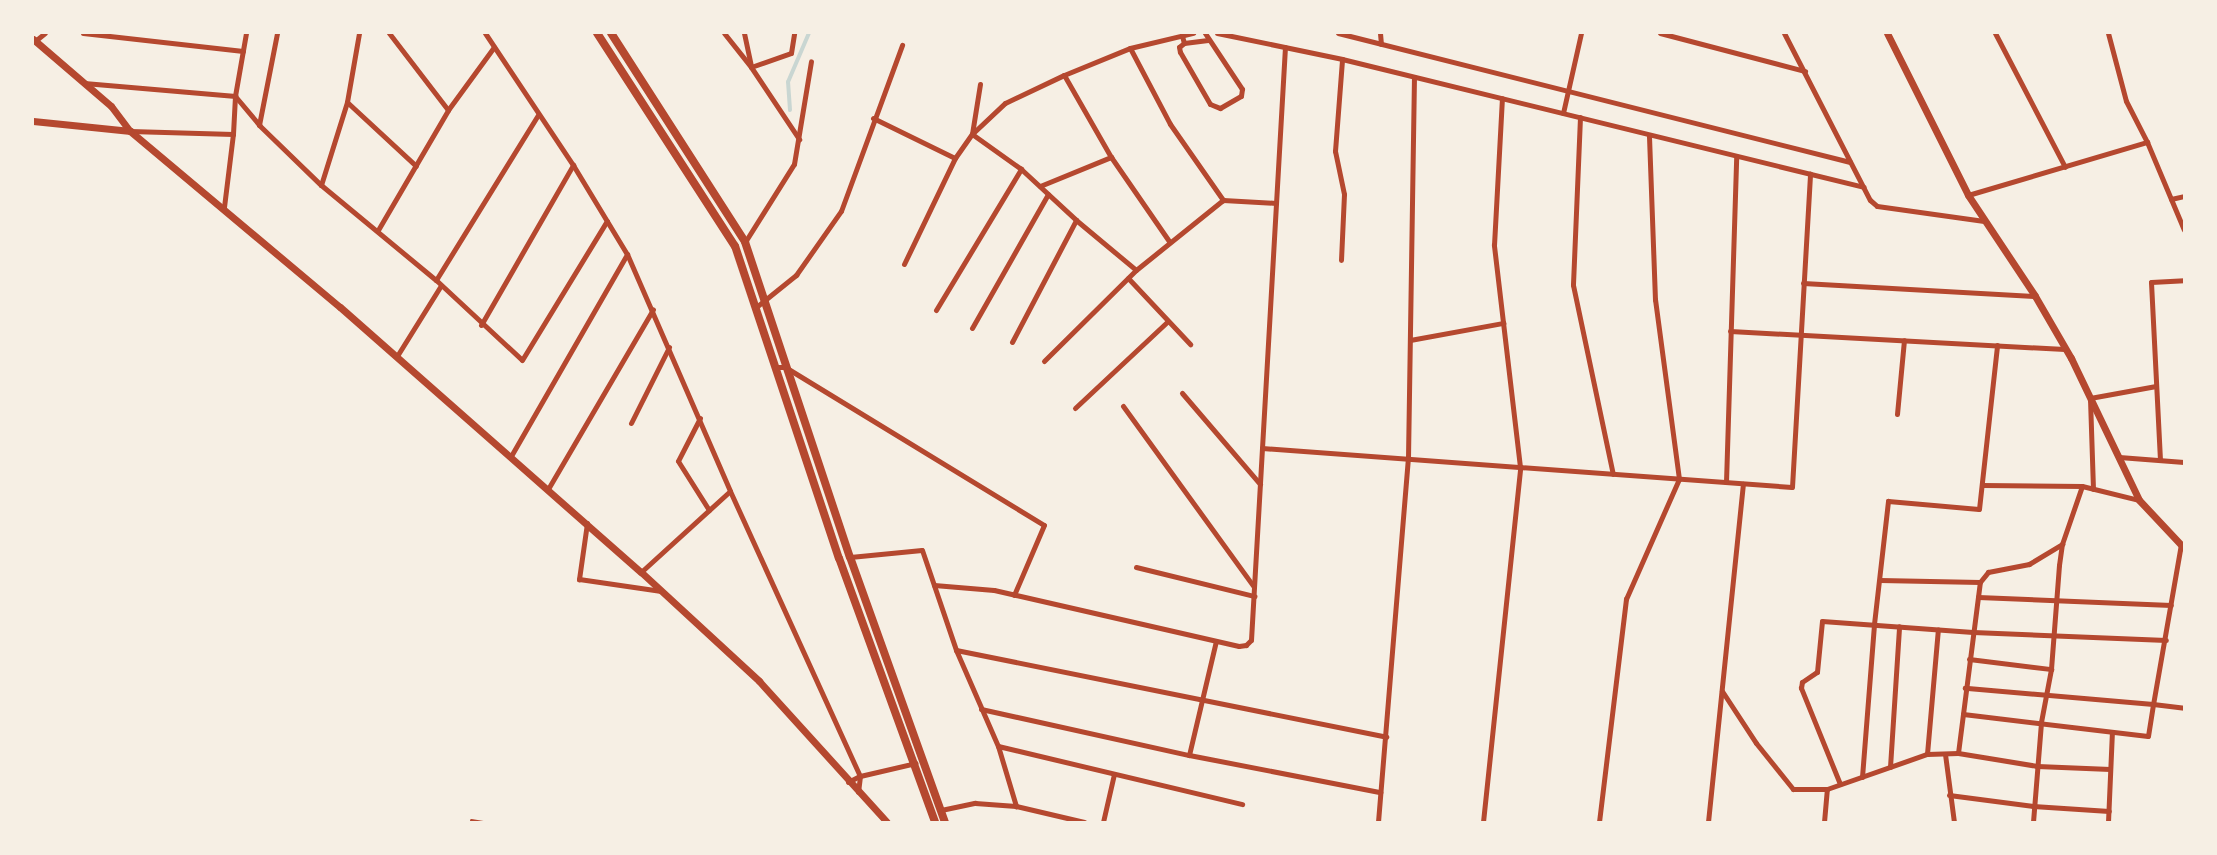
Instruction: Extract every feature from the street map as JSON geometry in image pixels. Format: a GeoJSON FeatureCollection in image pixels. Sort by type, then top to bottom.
{"type":"FeatureCollection","features":[{"type":"Feature","properties":{"kind":"main road"},"geometry":{"type":"LineString","coordinates":[[597,33],[735,246],[839,558],[916,763],[935,822]]}},
{"type":"Feature","properties":{"kind":"main road"},"geometry":{"type":"LineString","coordinates":[[611,33],[745,242],[850,557],[945,822]]}},
{"type":"Feature","properties":{"kind":"street"},"geometry":{"type":"LineString","coordinates":[[45,33],[34,40],[111,105],[130,131],[224,207],[397,356],[641,572],[759,681],[848,782],[887,822]]}},
{"type":"Feature","properties":{"kind":"street"},"geometry":{"type":"LineString","coordinates":[[83,33],[243,51]]}},
{"type":"Feature","properties":{"kind":"street"},"geometry":{"type":"LineString","coordinates":[[224,207],[235,96],[246,33]]}},
{"type":"Feature","properties":{"kind":"street"},"geometry":{"type":"LineString","coordinates":[[259,125],[277,33]]}},
{"type":"Feature","properties":{"kind":"street"},"geometry":{"type":"LineString","coordinates":[[321,185],[347,102],[359,33]]}},
{"type":"Feature","properties":{"kind":"street"},"geometry":{"type":"LineString","coordinates":[[389,33],[448,110]]}},
{"type":"Feature","properties":{"kind":"street"},"geometry":{"type":"LineString","coordinates":[[485,33],[573,165],[627,254],[653,309],[730,491],[860,776],[858,792]]}},
{"type":"Feature","properties":{"kind":"street"},"geometry":{"type":"LineString","coordinates":[[724,33],[751,66],[800,139]]}},
{"type":"Feature","properties":{"kind":"street"},"geometry":{"type":"LineString","coordinates":[[744,33],[751,66]]}},
{"type":"Feature","properties":{"kind":"street"},"geometry":{"type":"LineString","coordinates":[[751,66],[791,53],[794,33]]}},
{"type":"Feature","properties":{"kind":"street"},"geometry":{"type":"LineString","coordinates":[[904,264],[955,158],[972,134],[1005,103],[1064,75],[1130,48],[1193,33]]}},
{"type":"Feature","properties":{"kind":"street"},"geometry":{"type":"LineString","coordinates":[[1205,33],[1242,89],[1241,96],[1220,108],[1210,104],[1179,47],[1208,39]]}},
{"type":"Feature","properties":{"kind":"street"},"geometry":{"type":"LineString","coordinates":[[1216,33],[1248,36],[1285,47],[1342,59],[1864,188]]}},
{"type":"Feature","properties":{"kind":"street"},"geometry":{"type":"LineString","coordinates":[[1338,33],[1850,162]]}},
{"type":"Feature","properties":{"kind":"street"},"geometry":{"type":"LineString","coordinates":[[1380,33],[1381,44]]}},
{"type":"Feature","properties":{"kind":"street"},"geometry":{"type":"LineString","coordinates":[[1563,113],[1581,33]]}},
{"type":"Feature","properties":{"kind":"street"},"geometry":{"type":"LineString","coordinates":[[1660,33],[1805,71]]}},
{"type":"Feature","properties":{"kind":"street"},"geometry":{"type":"LineString","coordinates":[[1784,33],[1869,200],[1877,206],[1984,221]]}},
{"type":"Feature","properties":{"kind":"street"},"geometry":{"type":"LineString","coordinates":[[1887,33],[1968,195],[2035,296],[2065,349],[2139,500],[2183,546],[2148,736],[1963,714]]}},
{"type":"Feature","properties":{"kind":"street"},"geometry":{"type":"LineString","coordinates":[[1995,33],[2065,167]]}},
{"type":"Feature","properties":{"kind":"street"},"geometry":{"type":"LineString","coordinates":[[2108,33],[2126,101],[2147,142],[2184,230]]}},
{"type":"Feature","properties":{"kind":"street"},"geometry":{"type":"LineString","coordinates":[[1182,36],[1184,44]]}},
{"type":"Feature","properties":{"kind":"street"},"geometry":{"type":"LineString","coordinates":[[755,308],[796,275],[841,211],[873,118],[902,45]]}},
{"type":"Feature","properties":{"kind":"street"},"geometry":{"type":"LineString","coordinates":[[378,230],[448,110],[494,47]]}},
{"type":"Feature","properties":{"kind":"street"},"geometry":{"type":"LineString","coordinates":[[934,585],[1014,595],[1216,641],[1246,645],[1251,640],[1285,47]]}},
{"type":"Feature","properties":{"kind":"street"},"geometry":{"type":"LineString","coordinates":[[1130,48],[1170,124],[1223,200]]}},
{"type":"Feature","properties":{"kind":"street"},"geometry":{"type":"LineString","coordinates":[[1341,260],[1344,194],[1335,151],[1342,59]]}},
{"type":"Feature","properties":{"kind":"street"},"geometry":{"type":"LineString","coordinates":[[745,242],[794,164],[800,139],[811,61]]}},
{"type":"Feature","properties":{"kind":"street"},"geometry":{"type":"LineString","coordinates":[[1064,75],[1111,157],[1169,241]]}},
{"type":"Feature","properties":{"kind":"street"},"geometry":{"type":"LineString","coordinates":[[1378,822],[1408,458],[1414,77]]}},
{"type":"Feature","properties":{"kind":"street"},"geometry":{"type":"LineString","coordinates":[[82,82],[235,96],[259,125],[321,185],[436,280],[440,287],[522,360],[608,221]]}},
{"type":"Feature","properties":{"kind":"street"},"geometry":{"type":"LineString","coordinates":[[972,134],[980,84]]}},
{"type":"Feature","properties":{"kind":"street"},"geometry":{"type":"LineString","coordinates":[[1483,822],[1520,466],[1494,244],[1502,98]]}},
{"type":"Feature","properties":{"kind":"street"},"geometry":{"type":"LineString","coordinates":[[347,102],[416,166]]}},
{"type":"Feature","properties":{"kind":"street"},"geometry":{"type":"LineString","coordinates":[[436,280],[538,115]]}},
{"type":"Feature","properties":{"kind":"street"},"geometry":{"type":"LineString","coordinates":[[1580,117],[1574,285],[1613,474]]}},
{"type":"Feature","properties":{"kind":"street"},"geometry":{"type":"LineString","coordinates":[[873,118],[955,158]]}},
{"type":"Feature","properties":{"kind":"street"},"geometry":{"type":"LineString","coordinates":[[33,121],[130,131],[233,134]]}},
{"type":"Feature","properties":{"kind":"street"},"geometry":{"type":"LineString","coordinates":[[972,134],[1021,169],[1076,220],[1136,270]]}},
{"type":"Feature","properties":{"kind":"street"},"geometry":{"type":"LineString","coordinates":[[1599,822],[1626,599],[1679,478],[1655,300],[1649,135]]}},
{"type":"Feature","properties":{"kind":"street"},"geometry":{"type":"LineString","coordinates":[[1968,195],[2147,142]]}},
{"type":"Feature","properties":{"kind":"street"},"geometry":{"type":"LineString","coordinates":[[1726,482],[1736,156]]}},
{"type":"Feature","properties":{"kind":"street"},"geometry":{"type":"LineString","coordinates":[[1040,186],[1111,157]]}},
{"type":"Feature","properties":{"kind":"street"},"geometry":{"type":"LineString","coordinates":[[481,325],[573,165]]}},
{"type":"Feature","properties":{"kind":"street"},"geometry":{"type":"LineString","coordinates":[[936,310],[1021,169]]}},
{"type":"Feature","properties":{"kind":"street"},"geometry":{"type":"LineString","coordinates":[[1262,448],[1792,487],[1810,174]]}},
{"type":"Feature","properties":{"kind":"street"},"geometry":{"type":"LineString","coordinates":[[972,328],[1047,194]]}},
{"type":"Feature","properties":{"kind":"street"},"geometry":{"type":"LineString","coordinates":[[2171,200],[2184,196]]}},
{"type":"Feature","properties":{"kind":"street"},"geometry":{"type":"LineString","coordinates":[[1044,361],[1136,270],[1169,241],[1223,200],[1276,203]]}},
{"type":"Feature","properties":{"kind":"street"},"geometry":{"type":"LineString","coordinates":[[1012,342],[1076,220]]}},
{"type":"Feature","properties":{"kind":"street"},"geometry":{"type":"LineString","coordinates":[[511,456],[627,254]]}},
{"type":"Feature","properties":{"kind":"street"},"geometry":{"type":"LineString","coordinates":[[1128,278],[1190,344]]}},
{"type":"Feature","properties":{"kind":"street"},"geometry":{"type":"LineString","coordinates":[[2160,460],[2151,282],[2184,280]]}},
{"type":"Feature","properties":{"kind":"street"},"geometry":{"type":"LineString","coordinates":[[1803,283],[2035,296]]}},
{"type":"Feature","properties":{"kind":"street"},"geometry":{"type":"LineString","coordinates":[[397,356],[440,287]]}},
{"type":"Feature","properties":{"kind":"street"},"geometry":{"type":"LineString","coordinates":[[548,489],[653,309]]}},
{"type":"Feature","properties":{"kind":"street"},"geometry":{"type":"LineString","coordinates":[[1075,408],[1168,321]]}},
{"type":"Feature","properties":{"kind":"street"},"geometry":{"type":"LineString","coordinates":[[1410,340],[1503,323]]}},
{"type":"Feature","properties":{"kind":"street"},"geometry":{"type":"LineString","coordinates":[[1731,331],[2065,349]]}},
{"type":"Feature","properties":{"kind":"street"},"geometry":{"type":"LineString","coordinates":[[1897,414],[1904,340]]}},
{"type":"Feature","properties":{"kind":"street"},"geometry":{"type":"LineString","coordinates":[[1862,777],[1874,624],[1888,501],[1979,509],[1997,345]]}},
{"type":"Feature","properties":{"kind":"street"},"geometry":{"type":"LineString","coordinates":[[631,423],[669,347]]}},
{"type":"Feature","properties":{"kind":"street"},"geometry":{"type":"LineString","coordinates":[[774,367],[785,367],[1044,525],[1014,595]]}},
{"type":"Feature","properties":{"kind":"street"},"geometry":{"type":"LineString","coordinates":[[2090,398],[2156,386]]}},
{"type":"Feature","properties":{"kind":"street"},"geometry":{"type":"LineString","coordinates":[[1182,393],[1260,484]]}},
{"type":"Feature","properties":{"kind":"street"},"geometry":{"type":"LineString","coordinates":[[2090,398],[2093,489]]}},
{"type":"Feature","properties":{"kind":"street"},"geometry":{"type":"LineString","coordinates":[[1123,406],[1254,587]]}},
{"type":"Feature","properties":{"kind":"street"},"geometry":{"type":"LineString","coordinates":[[700,418],[678,461],[709,510]]}},
{"type":"Feature","properties":{"kind":"street"},"geometry":{"type":"LineString","coordinates":[[2119,457],[2184,462]]}},
{"type":"Feature","properties":{"kind":"street"},"geometry":{"type":"LineString","coordinates":[[1708,822],[1743,484]]}},
{"type":"Feature","properties":{"kind":"street"},"geometry":{"type":"LineString","coordinates":[[1982,485],[2082,486],[2139,500]]}},
{"type":"Feature","properties":{"kind":"street"},"geometry":{"type":"LineString","coordinates":[[2032,822],[2041,722],[2051,669],[2062,544],[2082,486]]}},
{"type":"Feature","properties":{"kind":"street"},"geometry":{"type":"LineString","coordinates":[[641,572],[730,491]]}},
{"type":"Feature","properties":{"kind":"street"},"geometry":{"type":"LineString","coordinates":[[586,523],[579,579],[661,591]]}},
{"type":"Feature","properties":{"kind":"street"},"geometry":{"type":"LineString","coordinates":[[1958,753],[1980,582],[1988,572],[2029,564],[2062,544]]}},
{"type":"Feature","properties":{"kind":"street"},"geometry":{"type":"LineString","coordinates":[[850,557],[922,550],[957,650],[998,746],[1016,806]]}},
{"type":"Feature","properties":{"kind":"street"},"geometry":{"type":"LineString","coordinates":[[1136,567],[1254,596]]}},
{"type":"Feature","properties":{"kind":"street"},"geometry":{"type":"LineString","coordinates":[[1880,580],[1980,582]]}},
{"type":"Feature","properties":{"kind":"street"},"geometry":{"type":"LineString","coordinates":[[1978,597],[2171,605]]}},
{"type":"Feature","properties":{"kind":"street"},"geometry":{"type":"LineString","coordinates":[[1840,784],[1801,688],[1802,682],[1817,672],[1821,621],[1973,632],[2166,640]]}},
{"type":"Feature","properties":{"kind":"street"},"geometry":{"type":"LineString","coordinates":[[1890,767],[1899,626]]}},
{"type":"Feature","properties":{"kind":"street"},"geometry":{"type":"LineString","coordinates":[[1927,754],[1938,629]]}},
{"type":"Feature","properties":{"kind":"street"},"geometry":{"type":"LineString","coordinates":[[1189,755],[1216,641]]}},
{"type":"Feature","properties":{"kind":"street"},"geometry":{"type":"LineString","coordinates":[[957,650],[1203,698],[1386,737]]}},
{"type":"Feature","properties":{"kind":"street"},"geometry":{"type":"LineString","coordinates":[[1969,659],[2051,669]]}},
{"type":"Feature","properties":{"kind":"street"},"geometry":{"type":"LineString","coordinates":[[1965,688],[2184,708]]}},
{"type":"Feature","properties":{"kind":"street"},"geometry":{"type":"LineString","coordinates":[[1722,691],[1756,743],[1793,789],[1827,789],[1927,754],[1958,753],[2037,766],[2110,769]]}},
{"type":"Feature","properties":{"kind":"street"},"geometry":{"type":"LineString","coordinates":[[981,709],[1189,755],[1380,792]]}},
{"type":"Feature","properties":{"kind":"street"},"geometry":{"type":"LineString","coordinates":[[2108,822],[2112,732]]}},
{"type":"Feature","properties":{"kind":"street"},"geometry":{"type":"LineString","coordinates":[[998,746],[1242,804]]}},
{"type":"Feature","properties":{"kind":"street"},"geometry":{"type":"LineString","coordinates":[[1945,753],[1954,822]]}},
{"type":"Feature","properties":{"kind":"street"},"geometry":{"type":"LineString","coordinates":[[848,782],[860,776],[916,763]]}},
{"type":"Feature","properties":{"kind":"street"},"geometry":{"type":"LineString","coordinates":[[1103,822],[1114,774]]}},
{"type":"Feature","properties":{"kind":"street"},"geometry":{"type":"LineString","coordinates":[[1824,822],[1827,789]]}},
{"type":"Feature","properties":{"kind":"street"},"geometry":{"type":"LineString","coordinates":[[1950,795],[2033,806],[2109,811]]}},
{"type":"Feature","properties":{"kind":"street"},"geometry":{"type":"LineString","coordinates":[[941,810],[975,803],[1016,806],[1084,822]]}},
{"type":"Feature","properties":{"kind":"lane"},"geometry":{"type":"LineString","coordinates":[[471,820],[483,822]]}},
{"type":"Feature","properties":{"kind":"waterway"},"geometry":{"type":"LineString","coordinates":[[790,110],[788,82],[809,33]]}}]}
